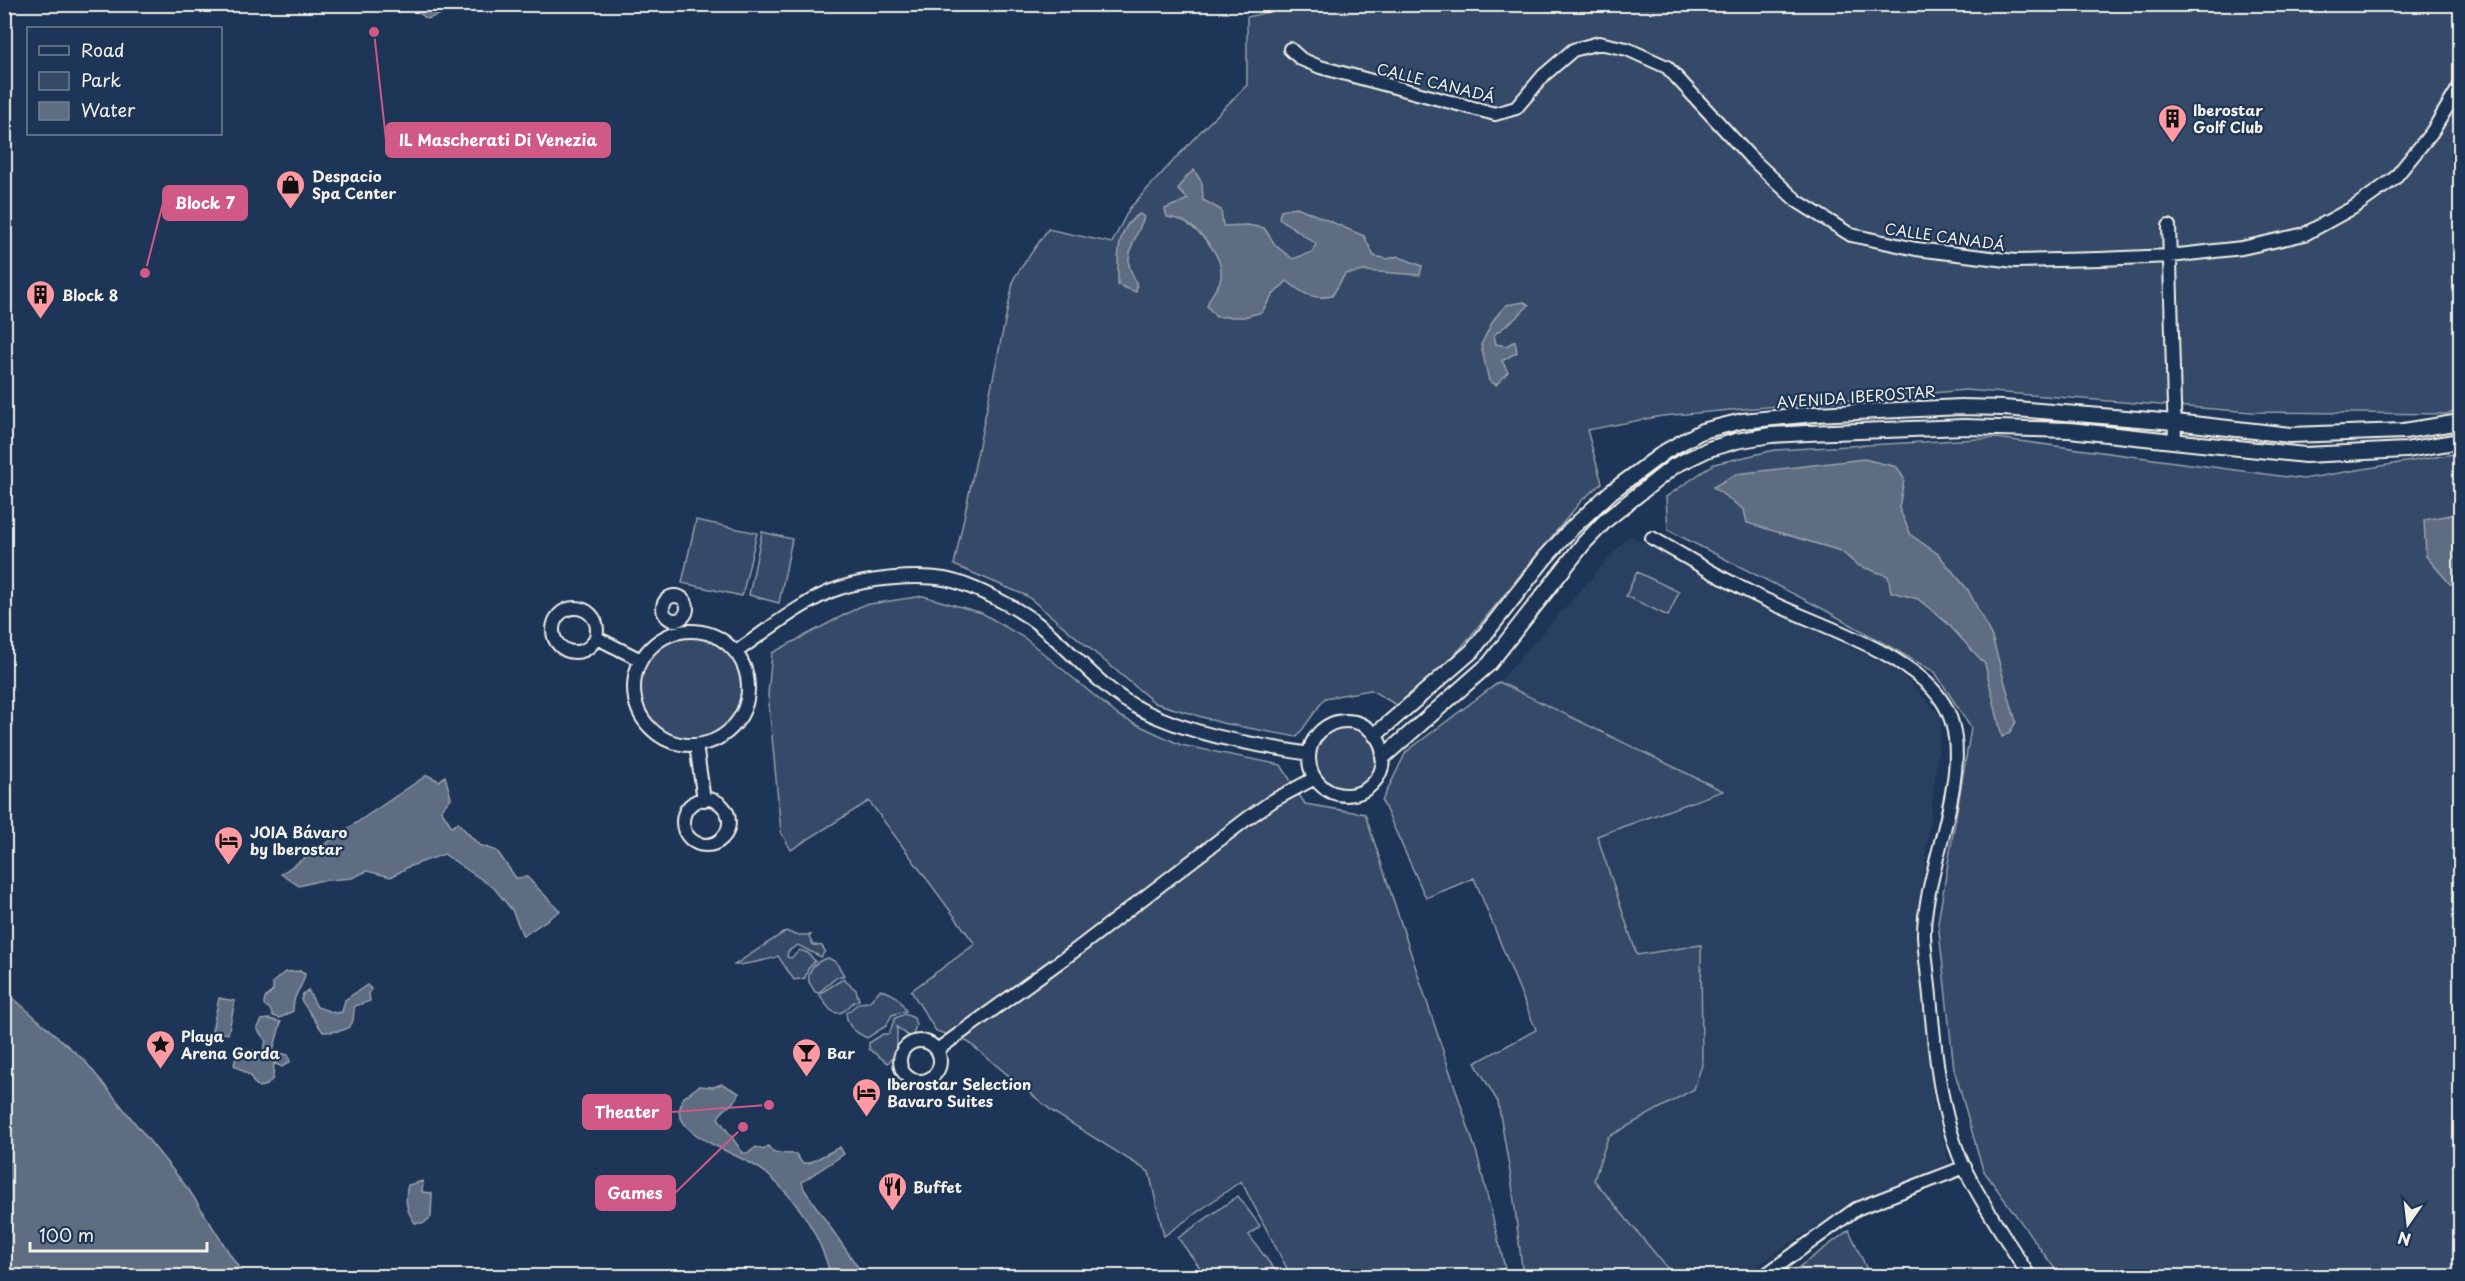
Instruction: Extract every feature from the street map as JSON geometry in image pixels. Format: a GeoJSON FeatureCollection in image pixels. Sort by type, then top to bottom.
{"type":"FeatureCollection","features":[{"type":"Feature","properties":{"kind":"street","name":"CALLE CANADÁ"},"geometry":{"type":"LineString","coordinates":[[1290,49],[1301,59],[1320,67],[1495,114],[1516,108],[1544,75],[1573,50],[1599,43],[1627,49],[1667,67],[1749,157],[1797,201],[1851,235],[1916,249],[2014,261],[2170,256],[2242,248],[2305,234],[2356,206],[2394,179],[2432,132],[2460,86]]}},
{"type":"Feature","properties":{"kind":"street"},"geometry":{"type":"LineString","coordinates":[[2169,226],[2175,441]]}},
{"type":"Feature","properties":{"kind":"street","name":"AVENIDA IBEROSTAR"},"geometry":{"type":"LineString","coordinates":[[1375,735],[1472,651],[1545,558],[1571,529],[1611,492],[1666,451],[1702,431],[1743,421],[1815,414],[1960,407],[2003,408],[2175,422],[2290,435],[2404,431],[2460,422]]}},
{"type":"Feature","properties":{"kind":"street"},"geometry":{"type":"LineString","coordinates":[[1383,757],[1489,664],[1584,543],[1606,520],[1674,466],[1710,449],[1736,441],[1771,435],[1964,427],[2068,430],[2305,455],[2406,450],[2460,441]]}},
{"type":"Feature","properties":{"kind":"street"},"geometry":{"type":"LineString","coordinates":[[1652,538],[1767,601],[1825,625],[1900,663],[1924,680],[1943,701],[1955,734],[1957,764],[1930,891],[1924,934],[1935,1045],[1943,1097],[1965,1167],[2029,1276]]}},
{"type":"Feature","properties":{"kind":"street"},"geometry":{"type":"LineString","coordinates":[[736,652],[792,612],[839,588],[888,578],[945,579],[1003,601],[1035,622],[1096,680],[1141,710],[1190,730],[1309,754]]}},
{"type":"Feature","properties":{"kind":"street"},"geometry":{"type":"LineString","coordinates":[[678,626],[714,635],[736,652],[748,677],[749,696],[743,714],[731,730],[715,741],[696,745],[676,743],[659,735],[645,722],[636,705],[633,686],[637,668],[646,652],[660,639],[678,626]]}},
{"type":"Feature","properties":{"kind":"street"},"geometry":{"type":"LineString","coordinates":[[597,638],[642,660]]}},
{"type":"Feature","properties":{"kind":"street"},"geometry":{"type":"LineString","coordinates":[[1342,721],[1354,722],[1366,726],[1375,735],[1381,745],[1382,768],[1368,788],[1345,795],[1323,787],[1315,778],[1309,762],[1309,754],[1316,736],[1330,724],[1342,721]]}},
{"type":"Feature","properties":{"kind":"street"},"geometry":{"type":"LineString","coordinates":[[696,745],[704,800]]}},
{"type":"Feature","properties":{"kind":"street"},"geometry":{"type":"LineString","coordinates":[[937,1050],[1073,952],[1248,818],[1274,800],[1315,778]]}},
{"type":"Feature","properties":{"kind":"street"},"geometry":{"type":"LineString","coordinates":[[1764,1276],[1856,1209],[1965,1167]]}},
{"type":"Feature","properties":{"kind":"shaded area"},"geometry":{"type":"Polygon","coordinates":[[[1629,536],[1899,671],[1942,717],[1916,942],[1934,1104],[1949,1163],[1802,1235],[1743,1276],[1674,1276],[1594,1180],[1608,1137],[1694,1088],[1701,945],[1637,955],[1597,836],[1723,791],[1499,682],[1629,536]]]}},
{"type":"Feature","properties":{"kind":"green space"},"geometry":{"type":"Polygon","coordinates":[[[1300,4],[2460,5],[2460,409],[2447,414],[2252,412],[1966,390],[1662,416],[1587,430],[1602,483],[1581,501],[1460,649],[1400,707],[1371,690],[1325,698],[1297,737],[1222,723],[1155,703],[1027,596],[954,565],[1014,278],[1048,229],[1112,243],[1129,209],[1247,85],[1247,17],[1300,4]]]}},
{"type":"Feature","properties":{"kind":"green space"},"geometry":{"type":"Polygon","coordinates":[[[1996,438],[2303,479],[2460,453],[2460,1276],[2060,1276],[1983,1170],[1954,1069],[1938,922],[1971,728],[1935,672],[1823,609],[1668,530],[1666,497],[1714,464],[1775,450],[1996,438]]]}},
{"type":"Feature","properties":{"kind":"green space"},"geometry":{"type":"Polygon","coordinates":[[[696,520],[757,533],[742,596],[682,583],[696,520]]]}},
{"type":"Feature","properties":{"kind":"green space"},"geometry":{"type":"Polygon","coordinates":[[[762,532],[792,539],[779,603],[749,595],[762,532]]]}},
{"type":"Feature","properties":{"kind":"green space"},"geometry":{"type":"Polygon","coordinates":[[[1637,572],[1679,592],[1668,616],[1626,596],[1637,572]]]}},
{"type":"Feature","properties":{"kind":"green space"},"geometry":{"type":"Polygon","coordinates":[[[923,596],[982,613],[1026,639],[1119,716],[1181,745],[1281,765],[1305,804],[1365,814],[1477,1154],[1507,1276],[1291,1276],[1241,1181],[1164,1236],[1149,1172],[1053,1112],[968,1042],[936,1031],[911,991],[975,944],[869,801],[791,850],[781,832],[768,694],[772,653],[863,605],[923,596]]]}},
{"type":"Feature","properties":{"kind":"green space"},"geometry":{"type":"Polygon","coordinates":[[[691,631],[713,635],[723,640],[739,656],[744,666],[748,688],[744,710],[739,720],[723,736],[713,741],[691,745],[669,741],[659,736],[643,720],[638,710],[634,688],[638,666],[643,656],[659,640],[669,635],[691,631]]]}},
{"type":"Feature","properties":{"kind":"green space"},"geometry":{"type":"Polygon","coordinates":[[[1499,682],[1723,791],[1597,836],[1637,955],[1701,945],[1702,1065],[1694,1089],[1608,1137],[1594,1180],[1674,1276],[1523,1276],[1512,1184],[1498,1102],[1475,1063],[1536,1030],[1474,878],[1426,898],[1382,801],[1406,752],[1499,682]]]}},
{"type":"Feature","properties":{"kind":"green space"},"geometry":{"type":"Polygon","coordinates":[[[1346,721],[1360,724],[1372,732],[1380,744],[1383,758],[1380,772],[1372,784],[1360,792],[1346,795],[1332,792],[1320,784],[1312,772],[1309,758],[1312,744],[1320,732],[1332,724],[1346,721]]]}},
{"type":"Feature","properties":{"kind":"green space"},"geometry":{"type":"Polygon","coordinates":[[[786,931],[795,935],[811,935],[809,937],[813,945],[822,946],[825,951],[821,957],[798,945],[788,951],[787,957],[791,958],[800,950],[808,953],[815,961],[808,969],[805,978],[794,980],[778,956],[734,965],[786,931]]]}},
{"type":"Feature","properties":{"kind":"green space"},"geometry":{"type":"Polygon","coordinates":[[[828,958],[836,962],[844,975],[836,978],[818,993],[815,992],[809,982],[809,973],[816,963],[828,958]]]}},
{"type":"Feature","properties":{"kind":"green space"},"geometry":{"type":"Polygon","coordinates":[[[843,979],[856,990],[859,1000],[844,1011],[835,1013],[819,994],[843,979]]]}},
{"type":"Feature","properties":{"kind":"green space"},"geometry":{"type":"Polygon","coordinates":[[[880,990],[896,997],[906,1011],[892,1015],[886,1026],[867,1038],[852,1028],[846,1013],[859,1003],[869,1002],[880,990]]]}},
{"type":"Feature","properties":{"kind":"green space"},"geometry":{"type":"Polygon","coordinates":[[[905,1014],[914,1018],[916,1025],[913,1035],[908,1036],[897,1027],[897,1052],[888,1063],[869,1049],[869,1043],[883,1034],[889,1034],[895,1018],[905,1014]]]}},
{"type":"Feature","properties":{"kind":"green space"},"geometry":{"type":"Polygon","coordinates":[[[1238,1196],[1260,1226],[1249,1235],[1279,1276],[1206,1276],[1178,1238],[1238,1196]]]}},
{"type":"Feature","properties":{"kind":"green space"},"geometry":{"type":"Polygon","coordinates":[[[1849,1230],[1870,1276],[1787,1276],[1849,1230]]]}},
{"type":"Feature","properties":{"kind":"water"},"geometry":{"type":"Polygon","coordinates":[[[414,5],[447,5],[442,14],[427,19],[418,12],[414,5]]]}},
{"type":"Feature","properties":{"kind":"water"},"geometry":{"type":"Polygon","coordinates":[[[1194,170],[1202,183],[1203,200],[1221,210],[1223,226],[1247,225],[1264,228],[1276,246],[1293,259],[1312,252],[1316,244],[1279,218],[1281,210],[1297,207],[1364,236],[1374,256],[1388,259],[1397,256],[1422,266],[1420,275],[1365,271],[1345,274],[1332,296],[1325,297],[1308,295],[1287,281],[1271,297],[1262,312],[1244,317],[1216,317],[1207,306],[1220,281],[1221,273],[1220,264],[1212,247],[1183,221],[1167,217],[1165,209],[1188,199],[1178,190],[1185,178],[1194,170]]]}},
{"type":"Feature","properties":{"kind":"water"},"geometry":{"type":"Polygon","coordinates":[[[1140,214],[1144,217],[1129,258],[1136,292],[1118,285],[1118,255],[1126,227],[1140,214]]]}},
{"type":"Feature","properties":{"kind":"water"},"geometry":{"type":"Polygon","coordinates":[[[1524,302],[1529,305],[1494,335],[1496,344],[1506,346],[1515,341],[1517,352],[1502,361],[1508,372],[1496,385],[1489,381],[1481,345],[1494,319],[1506,305],[1524,302]]]}},
{"type":"Feature","properties":{"kind":"water"},"geometry":{"type":"Polygon","coordinates":[[[1864,459],[1897,467],[1904,479],[1899,508],[1911,535],[1938,554],[1968,590],[1992,637],[2016,722],[2010,732],[2002,737],[1985,664],[1947,623],[1918,599],[1891,592],[1888,576],[1857,565],[1841,551],[1747,523],[1744,510],[1713,487],[1736,474],[1864,459]]]}},
{"type":"Feature","properties":{"kind":"water"},"geometry":{"type":"Polygon","coordinates":[[[2460,513],[2460,587],[2450,584],[2426,556],[2424,520],[2460,513]]]}},
{"type":"Feature","properties":{"kind":"water"},"geometry":{"type":"Polygon","coordinates":[[[427,775],[439,781],[445,776],[451,798],[441,810],[452,827],[458,823],[479,845],[497,851],[516,878],[527,877],[560,911],[523,936],[512,910],[494,888],[444,854],[408,867],[391,877],[367,871],[352,878],[318,881],[299,886],[281,874],[427,775]]]}},
{"type":"Feature","properties":{"kind":"water"},"geometry":{"type":"Polygon","coordinates":[[[300,971],[305,974],[296,994],[293,1011],[280,1018],[273,1016],[264,1002],[273,990],[273,982],[285,972],[300,971]]]}},
{"type":"Feature","properties":{"kind":"water"},"geometry":{"type":"Polygon","coordinates":[[[367,985],[371,989],[370,1001],[355,1006],[352,1024],[341,1030],[323,1032],[301,1000],[303,994],[308,990],[317,1007],[335,1013],[342,1012],[345,1000],[367,985]]]}},
{"type":"Feature","properties":{"kind":"water"},"geometry":{"type":"Polygon","coordinates":[[[4,990],[85,1061],[189,1190],[244,1276],[5,1276],[4,990]]]}},
{"type":"Feature","properties":{"kind":"water"},"geometry":{"type":"Polygon","coordinates":[[[219,998],[235,1001],[228,1034],[212,1031],[219,998]]]}},
{"type":"Feature","properties":{"kind":"water"},"geometry":{"type":"Polygon","coordinates":[[[262,1020],[281,1022],[273,1051],[288,1055],[290,1062],[282,1067],[274,1063],[273,1078],[267,1085],[259,1087],[253,1082],[251,1076],[234,1065],[237,1053],[242,1050],[263,1051],[266,1041],[257,1029],[262,1020]]]}},
{"type":"Feature","properties":{"kind":"water"},"geometry":{"type":"Polygon","coordinates":[[[722,1084],[739,1093],[718,1118],[743,1153],[748,1153],[756,1147],[763,1150],[768,1146],[774,1153],[796,1154],[802,1163],[809,1163],[840,1147],[844,1154],[802,1182],[804,1189],[864,1276],[831,1276],[814,1232],[798,1207],[778,1184],[756,1166],[702,1138],[683,1121],[679,1111],[683,1098],[699,1086],[713,1087],[722,1084]]]}},
{"type":"Feature","properties":{"kind":"water"},"geometry":{"type":"Polygon","coordinates":[[[423,1181],[422,1192],[432,1193],[431,1217],[424,1223],[415,1223],[408,1209],[407,1190],[408,1185],[423,1181]]]}},
{"type":"Feature","properties":{"kind":"place","name":"IL Mascherati Di Venezia"},"geometry":{"type":"Point","coordinates":[374,32]}},
{"type":"Feature","properties":{"kind":"place","name":"Iberostar Golf Club"},"geometry":{"type":"Point","coordinates":[2172,144]}},
{"type":"Feature","properties":{"kind":"place","name":"Despacio Spa Center"},"geometry":{"type":"Point","coordinates":[291,210]}},
{"type":"Feature","properties":{"kind":"place","name":"Block 7"},"geometry":{"type":"Point","coordinates":[145,273]}},
{"type":"Feature","properties":{"kind":"place","name":"Block 8"},"geometry":{"type":"Point","coordinates":[41,320]}},
{"type":"Feature","properties":{"kind":"place","name":"JOIA Bávaro by Iberostar"},"geometry":{"type":"Point","coordinates":[229,866]}},
{"type":"Feature","properties":{"kind":"place","name":"Playa Arena Gorda"},"geometry":{"type":"Point","coordinates":[160,1070]}},
{"type":"Feature","properties":{"kind":"place","name":"Bar"},"geometry":{"type":"Point","coordinates":[806,1078]}},
{"type":"Feature","properties":{"kind":"place","name":"Theater"},"geometry":{"type":"Point","coordinates":[769,1105]}},
{"type":"Feature","properties":{"kind":"place","name":"Iberostar Selection Bavaro Suites"},"geometry":{"type":"Point","coordinates":[866,1118]}},
{"type":"Feature","properties":{"kind":"place","name":"Games"},"geometry":{"type":"Point","coordinates":[743,1127]}},
{"type":"Feature","properties":{"kind":"place","name":"Buffet"},"geometry":{"type":"Point","coordinates":[892,1212]}}]}
